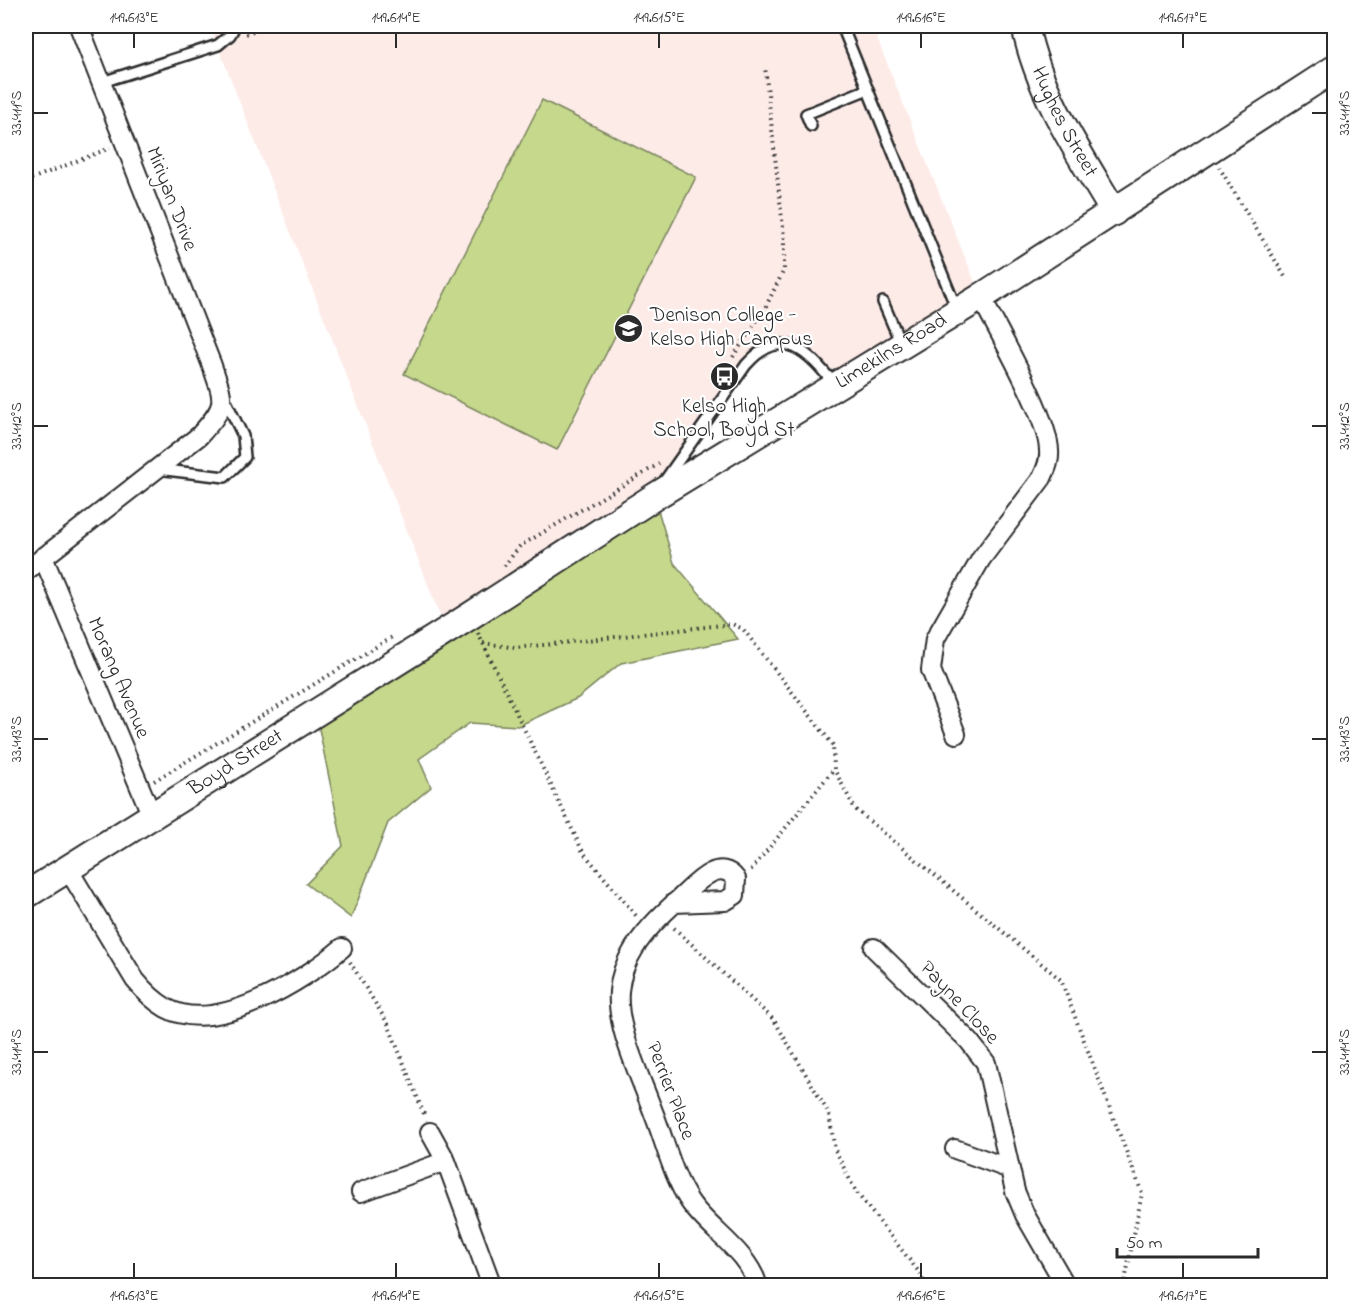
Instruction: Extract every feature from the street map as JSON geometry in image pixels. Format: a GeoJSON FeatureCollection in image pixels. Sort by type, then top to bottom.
{"type":"FeatureCollection","features":[{"type":"Feature","properties":{"kind":"main road","name":"Hughes Street"},"geometry":{"type":"LineString","coordinates":[[1025,26],[1045,88],[1064,127],[1114,212]]}},
{"type":"Feature","properties":{"kind":"main road","name":"Limekilns Road"},"geometry":{"type":"LineString","coordinates":[[446,631],[654,497],[902,347],[1335,69]]}},
{"type":"Feature","properties":{"kind":"main road","name":"Boyd Street"},"geometry":{"type":"LineString","coordinates":[[26,895],[446,631]]}},
{"type":"Feature","properties":{"kind":"street","name":"Miriyan Drive"},"geometry":{"type":"LineString","coordinates":[[80,26],[220,390]]}},
{"type":"Feature","properties":{"kind":"street"},"geometry":{"type":"LineString","coordinates":[[956,734],[931,670],[935,639],[981,559],[1042,478],[1048,466],[1050,452],[1044,426],[981,297]]}},
{"type":"Feature","properties":{"kind":"street"},"geometry":{"type":"LineString","coordinates":[[26,571],[199,436],[221,409],[220,390]]}},
{"type":"Feature","properties":{"kind":"street","name":"Morang Avenue"},"geometry":{"type":"LineString","coordinates":[[43,557],[152,816]]}},
{"type":"Feature","properties":{"kind":"street"},"geometry":{"type":"LineString","coordinates":[[68,869],[135,980],[148,995],[167,1009],[190,1016],[215,1014],[243,1006],[300,981],[342,948]]}},
{"type":"Feature","properties":{"kind":"street","name":"Perrier Place"},"geometry":{"type":"LineString","coordinates":[[736,879],[727,871],[714,871],[646,929],[628,955],[622,973],[619,1011],[623,1031],[688,1199],[733,1246],[758,1286]]}},
{"type":"Feature","properties":{"kind":"street"},"geometry":{"type":"LineString","coordinates":[[667,909],[725,901],[735,895],[736,879]]}},
{"type":"Feature","properties":{"kind":"street","name":"Payne Close"},"geometry":{"type":"LineString","coordinates":[[874,948],[979,1052],[990,1077],[1010,1169],[1025,1215],[1066,1286]]}},
{"type":"Feature","properties":{"kind":"street"},"geometry":{"type":"LineString","coordinates":[[430,1132],[446,1161],[492,1286]]}},
{"type":"Feature","properties":{"kind":"street"},"geometry":{"type":"LineString","coordinates":[[955,1149],[1010,1169]]}},
{"type":"Feature","properties":{"kind":"street"},"geometry":{"type":"LineString","coordinates":[[361,1192],[446,1161]]}},
{"type":"Feature","properties":{"kind":"lane"},"geometry":{"type":"LineString","coordinates":[[102,82],[218,45],[230,35],[235,26]]}},
{"type":"Feature","properties":{"kind":"lane"},"geometry":{"type":"LineString","coordinates":[[842,26],[957,312]]}},
{"type":"Feature","properties":{"kind":"lane"},"geometry":{"type":"LineString","coordinates":[[811,126],[806,114],[868,89]]}},
{"type":"Feature","properties":{"kind":"lane"},"geometry":{"type":"LineString","coordinates":[[883,302],[902,347]]}},
{"type":"Feature","properties":{"kind":"lane"},"geometry":{"type":"LineString","coordinates":[[654,497],[746,365],[762,350],[783,345],[803,350],[811,355],[836,387]]}},
{"type":"Feature","properties":{"kind":"lane","name":"Miriyan Drive"},"geometry":{"type":"LineString","coordinates":[[156,469],[225,477],[245,457],[243,436],[220,390]]}},
{"type":"Feature","properties":{"kind":"path"},"geometry":{"type":"LineString","coordinates":[[728,365],[765,308],[784,270],[784,237],[765,67]]}},
{"type":"Feature","properties":{"kind":"path"},"geometry":{"type":"LineString","coordinates":[[26,181],[125,142]]}},
{"type":"Feature","properties":{"kind":"path"},"geometry":{"type":"LineString","coordinates":[[1209,151],[1287,280]]}},
{"type":"Feature","properties":{"kind":"path"},"geometry":{"type":"LineString","coordinates":[[500,571],[520,546],[666,460]]}},
{"type":"Feature","properties":{"kind":"path"},"geometry":{"type":"LineString","coordinates":[[470,616],[583,852],[646,929]]}},
{"type":"Feature","properties":{"kind":"path"},"geometry":{"type":"LineString","coordinates":[[483,643],[516,648],[732,624],[743,629],[833,745],[834,769],[855,809],[1061,980],[1142,1193],[1124,1286]]}},
{"type":"Feature","properties":{"kind":"path"},"geometry":{"type":"LineString","coordinates":[[140,789],[400,632]]}},
{"type":"Feature","properties":{"kind":"path"},"geometry":{"type":"LineString","coordinates":[[736,879],[754,868],[834,769]]}},
{"type":"Feature","properties":{"kind":"path"},"geometry":{"type":"LineString","coordinates":[[667,909],[774,1020],[828,1114],[835,1150],[856,1192],[923,1277],[922,1286]]}},
{"type":"Feature","properties":{"kind":"path"},"geometry":{"type":"LineString","coordinates":[[342,948],[388,1024],[430,1132]]}},
{"type":"Feature","properties":{"kind":"shaded area","name":"Denison College - Kelso High Campus"},"geometry":{"type":"Polygon","coordinates":[[[210,26],[872,26],[981,297],[836,387],[793,346],[762,350],[654,497],[446,631],[210,26]]]}},
{"type":"Feature","properties":{"kind":"green space"},"geometry":{"type":"Polygon","coordinates":[[[542,100],[696,177],[557,450],[404,374],[542,100]]]}},
{"type":"Feature","properties":{"kind":"green space"},"geometry":{"type":"Polygon","coordinates":[[[654,497],[674,563],[738,639],[621,663],[578,698],[518,726],[470,723],[419,759],[431,787],[388,823],[351,918],[306,884],[343,846],[317,719],[654,497]]]}},
{"type":"Feature","properties":{"kind":"place","name":"Denison College - Kelso High Campus"},"geometry":{"type":"Point","coordinates":[629,328]}},
{"type":"Feature","properties":{"kind":"place","name":"Kelso High School, Boyd St"},"geometry":{"type":"Point","coordinates":[724,376]}}]}
